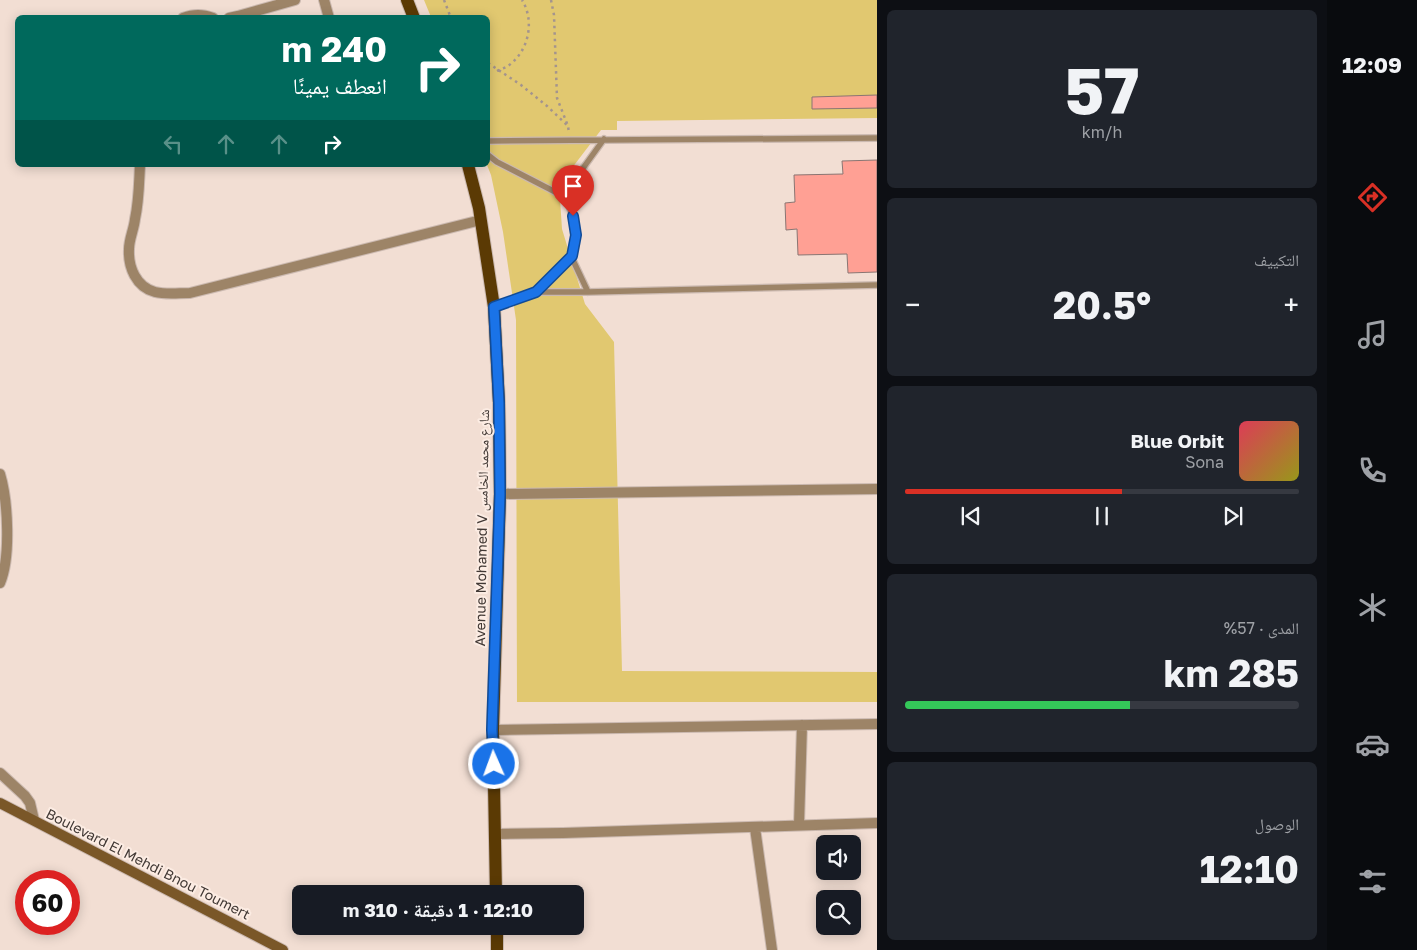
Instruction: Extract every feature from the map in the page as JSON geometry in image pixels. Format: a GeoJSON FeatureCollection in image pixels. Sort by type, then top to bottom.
{"type":"FeatureCollection","features":[{"type":"Feature","properties":{"kind":"main road"},"geometry":{"type":"LineString","coordinates":[[407,0],[413,15]]}},
{"type":"Feature","properties":{"kind":"main road","name":"Avenue Mohamed V شارع محمد الخامس"},"geometry":{"type":"LineString","coordinates":[[468,167],[481,220],[494,307],[499,403],[500,494],[492,730],[496,885]]}},
{"type":"Feature","properties":{"kind":"main road","name":"Boulevard El Mehdi Bnou Toumert"},"geometry":{"type":"LineString","coordinates":[[0,803],[283,950]]}},
{"type":"Feature","properties":{"kind":"main road"},"geometry":{"type":"LineString","coordinates":[[497,935],[497,950]]}},
{"type":"Feature","properties":{"kind":"street"},"geometry":{"type":"LineString","coordinates":[[240,15],[295,0]]}},
{"type":"Feature","properties":{"kind":"street"},"geometry":{"type":"LineString","coordinates":[[324,0],[328,15]]}},
{"type":"Feature","properties":{"kind":"street"},"geometry":{"type":"LineString","coordinates":[[140,167],[138,205],[129,249],[130,263],[133,274],[153,292],[170,294],[190,293],[481,220]]}},
{"type":"Feature","properties":{"kind":"street"},"geometry":{"type":"LineString","coordinates":[[0,474],[6,505],[7,527],[6,558],[0,583]]}},
{"type":"Feature","properties":{"kind":"street"},"geometry":{"type":"LineString","coordinates":[[500,494],[877,489]]}},
{"type":"Feature","properties":{"kind":"street"},"geometry":{"type":"LineString","coordinates":[[492,730],[877,724]]}},
{"type":"Feature","properties":{"kind":"street"},"geometry":{"type":"LineString","coordinates":[[798,825],[802,725]]}},
{"type":"Feature","properties":{"kind":"street"},"geometry":{"type":"LineString","coordinates":[[0,773],[25,796],[30,803],[34,820]]}},
{"type":"Feature","properties":{"kind":"street"},"geometry":{"type":"LineString","coordinates":[[495,834],[877,823]]}},
{"type":"Feature","properties":{"kind":"street"},"geometry":{"type":"LineString","coordinates":[[755,828],[772,950]]}},
{"type":"Feature","properties":{"kind":"lane"},"geometry":{"type":"LineString","coordinates":[[490,141],[877,138]]}},
{"type":"Feature","properties":{"kind":"lane"},"geometry":{"type":"LineString","coordinates":[[563,196],[604,139]]}},
{"type":"Feature","properties":{"kind":"lane"},"geometry":{"type":"LineString","coordinates":[[490,157],[563,196],[569,206],[576,226],[572,256],[536,292]]}},
{"type":"Feature","properties":{"kind":"lane"},"geometry":{"type":"LineString","coordinates":[[572,256],[588,292]]}},
{"type":"Feature","properties":{"kind":"lane"},"geometry":{"type":"LineString","coordinates":[[494,307],[536,292],[877,285]]}},
{"type":"Feature","properties":{"kind":"path"},"geometry":{"type":"LineString","coordinates":[[444,0],[450,15]]}},
{"type":"Feature","properties":{"kind":"path"},"geometry":{"type":"LineString","coordinates":[[497,71],[508,66],[520,54],[527,39],[530,23],[526,6],[522,0]]}},
{"type":"Feature","properties":{"kind":"path"},"geometry":{"type":"LineString","coordinates":[[551,0],[554,16],[558,98],[568,126],[570,140]]}},
{"type":"Feature","properties":{"kind":"path"},"geometry":{"type":"LineString","coordinates":[[490,65],[527,90],[568,126]]}},
{"type":"Feature","properties":{"kind":"shaded area"},"geometry":{"type":"Polygon","coordinates":[[[424,0],[877,0],[877,118],[617,121],[617,130],[601,130],[559,185],[562,229],[585,304],[614,342],[622,671],[877,672],[877,702],[517,702],[516,320],[503,232],[488,167],[490,167],[490,15],[430,15],[424,0]]]}},
{"type":"Feature","properties":{"kind":"building"},"geometry":{"type":"Polygon","coordinates":[[[877,95],[877,108],[812,109],[812,97],[877,95]]]}},
{"type":"Feature","properties":{"kind":"building"},"geometry":{"type":"Polygon","coordinates":[[[877,160],[877,272],[848,273],[847,254],[798,255],[797,229],[786,230],[785,203],[795,202],[794,175],[843,174],[842,161],[877,160]]]}},
{"type":"Feature","properties":{"kind":"route"},"geometry":{"type":"LineString","coordinates":[[494,764],[492,730],[500,494],[499,403],[494,307],[536,292],[572,256],[576,235],[573,216]]}}]}
